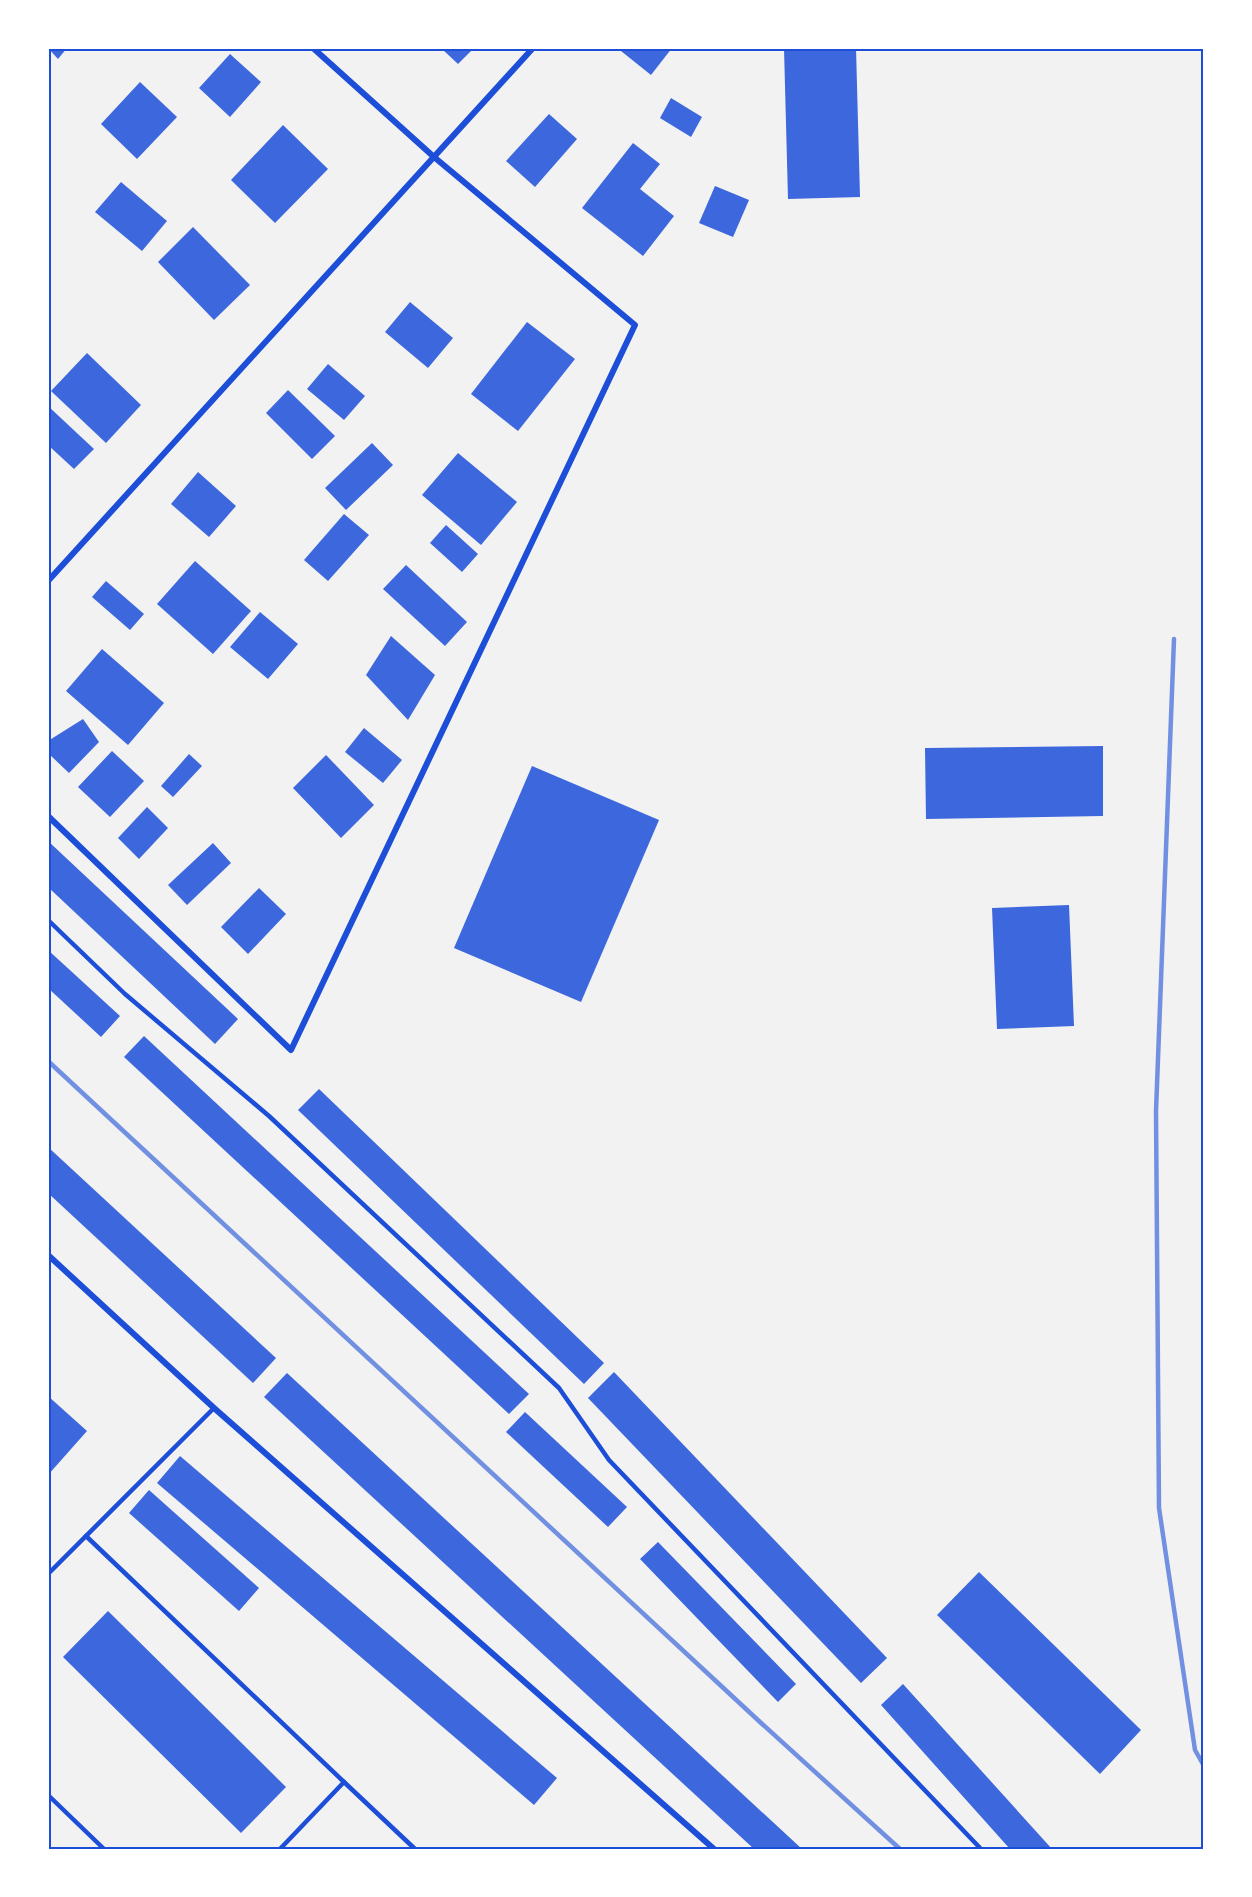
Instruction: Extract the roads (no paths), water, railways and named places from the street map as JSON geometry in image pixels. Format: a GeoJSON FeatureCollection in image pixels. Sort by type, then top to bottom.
{"type":"FeatureCollection","features":[{"type":"Feature","properties":{"kind":"street"},"geometry":{"type":"LineString","coordinates":[[48,816],[291,1050],[635,325],[434,157],[313,48]]}},
{"type":"Feature","properties":{"kind":"street"},"geometry":{"type":"LineString","coordinates":[[48,581],[533,48]]}},
{"type":"Feature","properties":{"kind":"street"},"geometry":{"type":"LineString","coordinates":[[48,1255],[214,1408],[714,1849]]}},
{"type":"Feature","properties":{"kind":"lane"},"geometry":{"type":"LineString","coordinates":[[48,920],[125,994],[269,1116],[559,1388],[609,1460],[981,1849]]}},
{"type":"Feature","properties":{"kind":"lane"},"geometry":{"type":"LineString","coordinates":[[48,1574],[214,1408]]}},
{"type":"Feature","properties":{"kind":"lane"},"geometry":{"type":"LineString","coordinates":[[86,1536],[415,1849]]}},
{"type":"Feature","properties":{"kind":"lane"},"geometry":{"type":"LineString","coordinates":[[280,1849],[344,1782]]}},
{"type":"Feature","properties":{"kind":"lane"},"geometry":{"type":"LineString","coordinates":[[48,1795],[104,1849]]}},
{"type":"Feature","properties":{"kind":"railway"},"geometry":{"type":"LineString","coordinates":[[1174,639],[1156,1111],[1159,1508],[1195,1750],[1204,1766]]}},
{"type":"Feature","properties":{"kind":"railway"},"geometry":{"type":"LineString","coordinates":[[48,1061],[760,1722],[900,1849]]}}]}
